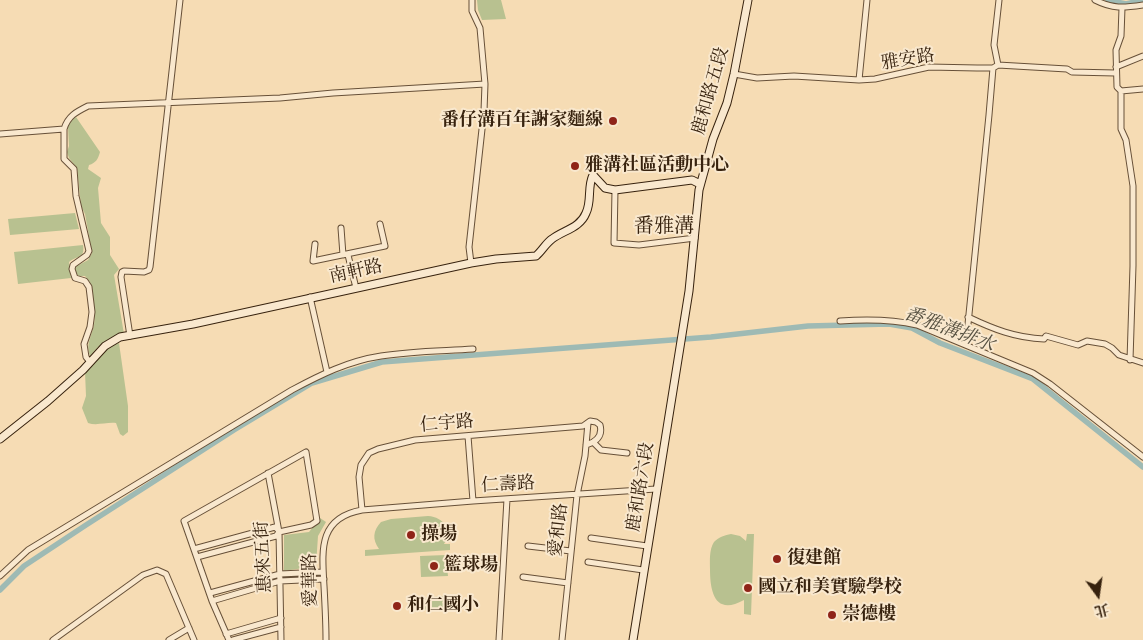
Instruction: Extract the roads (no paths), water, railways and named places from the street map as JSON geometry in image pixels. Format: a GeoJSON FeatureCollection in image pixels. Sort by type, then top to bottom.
{"type":"FeatureCollection","features":[{"type":"Feature","properties":{"kind":"street"},"geometry":{"type":"LineString","coordinates":[[130,336],[121,277],[124,271],[144,272],[149,270],[150,267],[180,0]]}},
{"type":"Feature","properties":{"kind":"street"},"geometry":{"type":"LineString","coordinates":[[471,263],[469,247],[484,111],[485,84],[480,28],[472,11],[472,0]]}},
{"type":"Feature","properties":{"kind":"street","name":"鹿和路五段"},"geometry":{"type":"LineString","coordinates":[[681,339],[695,238],[700,184],[713,139],[727,103],[748,0]]}},
{"type":"Feature","properties":{"kind":"street"},"geometry":{"type":"LineString","coordinates":[[859,80],[867,0]]}},
{"type":"Feature","properties":{"kind":"street"},"geometry":{"type":"LineString","coordinates":[[966,344],[995,66],[994,45],[999,0]]}},
{"type":"Feature","properties":{"kind":"street"},"geometry":{"type":"LineString","coordinates":[[1095,0],[1108,6],[1122,8],[1143,5]]}},
{"type":"Feature","properties":{"kind":"street"},"geometry":{"type":"LineString","coordinates":[[1122,8],[1121,36],[1116,50],[1116,70],[1117,87],[1121,91],[1121,129],[1126,140],[1132,186],[1133,266],[1130,360]]}},
{"type":"Feature","properties":{"kind":"street","name":"雅安路"},"geometry":{"type":"LineString","coordinates":[[734,74],[757,78],[794,76],[859,80],[875,79],[929,67],[995,66],[1067,69],[1072,72],[1116,70],[1143,56]]}},
{"type":"Feature","properties":{"kind":"street"},"geometry":{"type":"LineString","coordinates":[[90,362],[86,357],[84,344],[90,327],[92,312],[89,287],[85,281],[75,278],[72,269],[73,265],[88,255],[89,251],[76,196],[74,169],[64,158],[64,129],[66,120],[76,112],[88,106],[280,98],[485,84]]}},
{"type":"Feature","properties":{"kind":"street"},"geometry":{"type":"LineString","coordinates":[[1121,91],[1143,89]]}},
{"type":"Feature","properties":{"kind":"street"},"geometry":{"type":"LineString","coordinates":[[0,134],[64,129]]}},
{"type":"Feature","properties":{"kind":"street","name":"南軒路"},"geometry":{"type":"LineString","coordinates":[[0,439],[48,401],[109,342],[120,337],[194,324],[471,263],[536,256],[553,238],[576,226],[586,214],[590,200],[590,182],[593,175],[605,188],[615,190]]}},
{"type":"Feature","properties":{"kind":"street"},"geometry":{"type":"LineString","coordinates":[[695,238],[639,245],[614,243],[615,190],[692,180],[700,184]]}},
{"type":"Feature","properties":{"kind":"street"},"geometry":{"type":"LineString","coordinates":[[315,244],[313,261],[385,246],[380,224]]}},
{"type":"Feature","properties":{"kind":"street"},"geometry":{"type":"LineString","coordinates":[[341,228],[346,255],[356,288]]}},
{"type":"Feature","properties":{"kind":"street"},"geometry":{"type":"LineString","coordinates":[[310,297],[327,372]]}},
{"type":"Feature","properties":{"kind":"street"},"geometry":{"type":"LineString","coordinates":[[968,317],[999,332],[1033,338],[1044,338],[1046,336],[1078,345],[1088,341],[1105,344],[1119,355],[1143,364]]}},
{"type":"Feature","properties":{"kind":"street"},"geometry":{"type":"LineString","coordinates":[[840,321],[874,318],[917,325],[966,344],[1042,378],[1143,457]]}},
{"type":"Feature","properties":{"kind":"street","name":"鹿和路六段"},"geometry":{"type":"LineString","coordinates":[[633,640],[681,339]]}},
{"type":"Feature","properties":{"kind":"street"},"geometry":{"type":"LineString","coordinates":[[0,576],[28,550],[292,390],[327,372],[351,363],[380,356],[472,348]]}},
{"type":"Feature","properties":{"kind":"street"},"geometry":{"type":"LineString","coordinates":[[586,445],[594,443],[600,435],[600,425],[590,421],[588,423]]}},
{"type":"Feature","properties":{"kind":"street","name":"仁宇路"},"geometry":{"type":"LineString","coordinates":[[362,510],[359,476],[361,465],[369,454],[387,446],[406,442],[583,426],[588,423]]}},
{"type":"Feature","properties":{"kind":"street","name":"愛和路"},"geometry":{"type":"LineString","coordinates":[[562,640],[576,496],[586,445],[588,423]]}},
{"type":"Feature","properties":{"kind":"street"},"geometry":{"type":"LineString","coordinates":[[468,436],[473,501]]}},
{"type":"Feature","properties":{"kind":"street"},"geometry":{"type":"LineString","coordinates":[[594,443],[600,450],[627,453]]}},
{"type":"Feature","properties":{"kind":"street"},"geometry":{"type":"LineString","coordinates":[[197,557],[276,536],[279,532],[311,525],[317,521],[306,452],[184,521],[212,601],[228,640]]}},
{"type":"Feature","properties":{"kind":"street","name":"惠來五街"},"geometry":{"type":"LineString","coordinates":[[268,473],[279,532],[281,640]]}},
{"type":"Feature","properties":{"kind":"street","name":"仁壽路"},"geometry":{"type":"LineString","coordinates":[[362,510],[656,489]]}},
{"type":"Feature","properties":{"kind":"street"},"geometry":{"type":"LineString","coordinates":[[499,640],[508,499]]}},
{"type":"Feature","properties":{"kind":"street","name":"愛華路"},"geometry":{"type":"LineString","coordinates":[[326,640],[323,548],[328,531],[340,518],[362,510]]}},
{"type":"Feature","properties":{"kind":"street"},"geometry":{"type":"LineString","coordinates":[[194,549],[275,528],[279,532]]}},
{"type":"Feature","properties":{"kind":"street"},"geometry":{"type":"LineString","coordinates":[[591,538],[647,546]]}},
{"type":"Feature","properties":{"kind":"street"},"geometry":{"type":"LineString","coordinates":[[528,546],[571,551]]}},
{"type":"Feature","properties":{"kind":"street"},"geometry":{"type":"LineString","coordinates":[[588,562],[643,570]]}},
{"type":"Feature","properties":{"kind":"street"},"geometry":{"type":"LineString","coordinates":[[54,640],[143,575],[157,570],[166,574],[194,640]]}},
{"type":"Feature","properties":{"kind":"street"},"geometry":{"type":"LineString","coordinates":[[210,594],[280,574],[323,572]]}},
{"type":"Feature","properties":{"kind":"street"},"geometry":{"type":"LineString","coordinates":[[523,577],[568,583]]}},
{"type":"Feature","properties":{"kind":"street"},"geometry":{"type":"LineString","coordinates":[[212,601],[280,581],[324,578]]}},
{"type":"Feature","properties":{"kind":"street"},"geometry":{"type":"LineString","coordinates":[[226,634],[281,618]]}},
{"type":"Feature","properties":{"kind":"street"},"geometry":{"type":"LineString","coordinates":[[233,640],[281,627]]}},
{"type":"Feature","properties":{"kind":"street"},"geometry":{"type":"LineString","coordinates":[[169,640],[189,628]]}},
{"type":"Feature","properties":{"kind":"waterway"},"geometry":{"type":"LineString","coordinates":[[1108,0],[1126,4],[1143,0]]}},
{"type":"Feature","properties":{"kind":"waterway","name":"番雅溝排水"},"geometry":{"type":"LineString","coordinates":[[0,590],[24,566],[234,430],[312,383],[382,362],[711,337],[808,326],[889,324],[912,328],[940,343],[1033,379],[1143,467]]}},
{"type":"Feature","properties":{"kind":"place","name":"番仔溝百年謝家麵線"},"geometry":{"type":"Point","coordinates":[613,121]}},
{"type":"Feature","properties":{"kind":"place","name":"雅溝社區活動中心"},"geometry":{"type":"Point","coordinates":[575,166]}},
{"type":"Feature","properties":{"kind":"place","name":"操場"},"geometry":{"type":"Point","coordinates":[411,535]}},
{"type":"Feature","properties":{"kind":"place","name":"復建館"},"geometry":{"type":"Point","coordinates":[777,559]}},
{"type":"Feature","properties":{"kind":"place","name":"籃球場"},"geometry":{"type":"Point","coordinates":[434,566]}},
{"type":"Feature","properties":{"kind":"place","name":"國立和美實驗學校"},"geometry":{"type":"Point","coordinates":[748,588]}},
{"type":"Feature","properties":{"kind":"place","name":"和仁國小"},"geometry":{"type":"Point","coordinates":[397,606]}},
{"type":"Feature","properties":{"kind":"place","name":"崇德樓"},"geometry":{"type":"Point","coordinates":[832,615]}},
{"type":"Feature","properties":{"kind":"district","name":"番雅溝"},"geometry":{"type":"Point","coordinates":[664,227]}}]}
